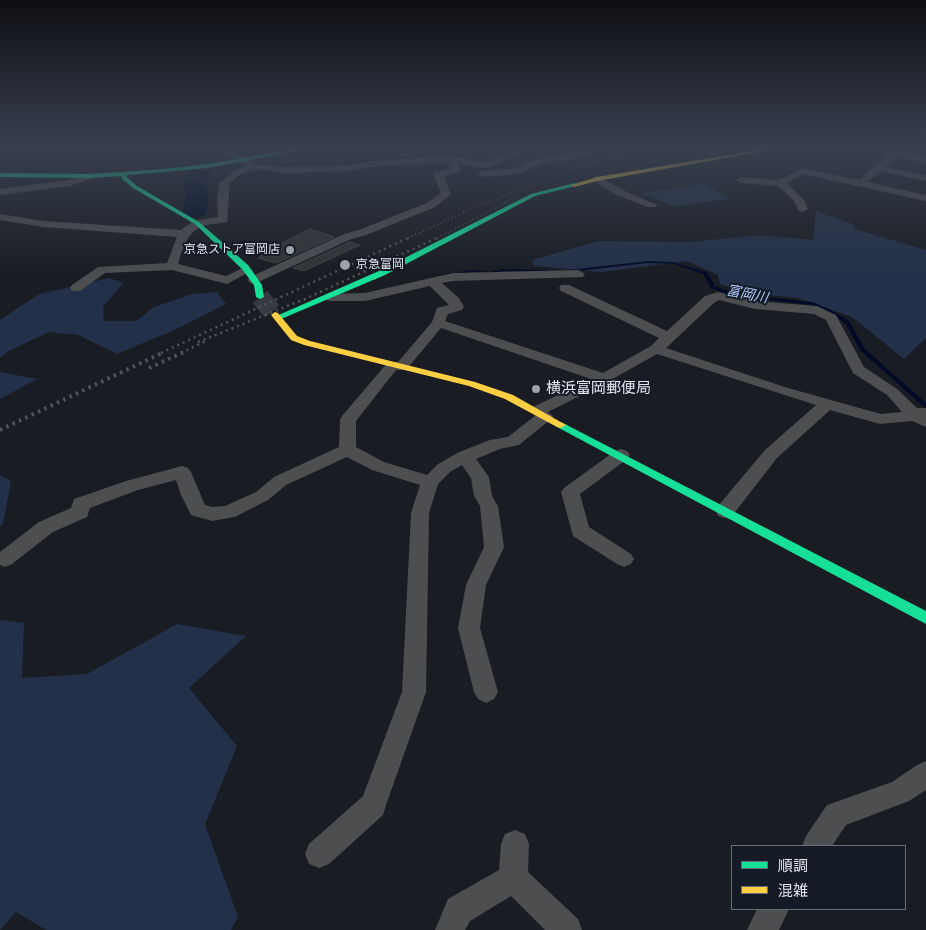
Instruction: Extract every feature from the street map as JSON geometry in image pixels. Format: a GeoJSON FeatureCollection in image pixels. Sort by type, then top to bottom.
{"type":"FeatureCollection","features":[{"type":"Feature","properties":{"kind":"main road"},"geometry":{"type":"LineString","coordinates":[[143,191],[197,223],[251,275],[258,285],[260,297]]}},
{"type":"Feature","properties":{"kind":"main road"},"geometry":{"type":"LineString","coordinates":[[547,191],[533,195],[382,273],[330,297],[276,316],[294,338],[472,384],[509,397],[926,618]]}},
{"type":"Feature","properties":{"kind":"street"},"geometry":{"type":"LineString","coordinates":[[172,266],[175,253],[184,234],[197,223],[223,220],[223,191]]}},
{"type":"Feature","properties":{"kind":"street"},"geometry":{"type":"LineString","coordinates":[[76,288],[102,270],[172,266],[227,280],[251,275],[348,236],[362,233],[431,204],[446,194],[445,191]]}},
{"type":"Feature","properties":{"kind":"street"},"geometry":{"type":"LineString","coordinates":[[617,191],[652,205]]}},
{"type":"Feature","properties":{"kind":"street"},"geometry":{"type":"LineString","coordinates":[[790,191],[799,200],[802,209]]}},
{"type":"Feature","properties":{"kind":"street"},"geometry":{"type":"LineString","coordinates":[[898,191],[926,198]]}},
{"type":"Feature","properties":{"kind":"street"},"geometry":{"type":"LineString","coordinates":[[0,217],[42,224],[184,234]]}},
{"type":"Feature","properties":{"kind":"street"},"geometry":{"type":"LineString","coordinates":[[330,297],[365,297],[453,277],[579,274]]}},
{"type":"Feature","properties":{"kind":"street"},"geometry":{"type":"LineString","coordinates":[[347,450],[348,420],[438,323],[442,311],[457,307],[454,301],[433,282]]}},
{"type":"Feature","properties":{"kind":"street"},"geometry":{"type":"LineString","coordinates":[[566,288],[668,337]]}},
{"type":"Feature","properties":{"kind":"street"},"geometry":{"type":"LineString","coordinates":[[319,854],[373,805],[414,692],[420,513],[430,482],[444,468],[465,456],[496,444],[513,441],[541,413],[656,349],[710,299],[718,296],[756,305],[817,310],[831,318],[858,370],[892,392],[922,415]]}},
{"type":"Feature","properties":{"kind":"street"},"geometry":{"type":"LineString","coordinates":[[438,323],[604,378]]}},
{"type":"Feature","properties":{"kind":"street"},"geometry":{"type":"LineString","coordinates":[[656,349],[826,404],[880,419],[922,415]]}},
{"type":"Feature","properties":{"kind":"street"},"geometry":{"type":"LineString","coordinates":[[725,511],[771,454],[826,404]]}},
{"type":"Feature","properties":{"kind":"street"},"geometry":{"type":"LineString","coordinates":[[347,450],[378,466],[430,482]]}},
{"type":"Feature","properties":{"kind":"street"},"geometry":{"type":"LineString","coordinates":[[5,558],[46,527],[80,512],[81,504],[132,485],[182,472],[190,495],[198,510],[212,514],[228,512],[262,496],[280,481],[347,450]]}},
{"type":"Feature","properties":{"kind":"street"},"geometry":{"type":"LineString","coordinates":[[621,455],[570,492],[580,531],[624,559]]}},
{"type":"Feature","properties":{"kind":"street"},"geometry":{"type":"LineString","coordinates":[[465,456],[480,477],[483,496],[489,506],[494,547],[476,585],[469,628],[486,692]]}},
{"type":"Feature","properties":{"kind":"street"},"geometry":{"type":"LineString","coordinates":[[817,845],[837,815],[900,792],[926,774]]}},
{"type":"Feature","properties":{"kind":"street"},"geometry":{"type":"LineString","coordinates":[[515,844],[513,878],[567,930]]}},
{"type":"Feature","properties":{"kind":"street"},"geometry":{"type":"LineString","coordinates":[[450,930],[459,910],[513,878]]}},
{"type":"Feature","properties":{"kind":"street"},"geometry":{"type":"LineString","coordinates":[[762,930],[773,910]]}},
{"type":"Feature","properties":{"kind":"shaded area"},"geometry":{"type":"Polygon","coordinates":[[[717,191],[730,199],[674,206],[641,193],[717,191]]]}},
{"type":"Feature","properties":{"kind":"shaded area"},"geometry":{"type":"Polygon","coordinates":[[[816,211],[853,224],[855,229],[926,250],[926,338],[904,359],[852,317],[797,298],[749,293],[720,284],[718,275],[687,261],[601,272],[534,266],[532,260],[599,241],[691,242],[760,235],[813,240],[816,211]]]}},
{"type":"Feature","properties":{"kind":"shaded area"},"geometry":{"type":"Polygon","coordinates":[[[109,278],[123,283],[103,307],[104,321],[136,321],[154,307],[192,294],[217,292],[226,304],[179,328],[117,354],[78,335],[49,332],[7,352],[0,358],[0,320],[39,294],[109,278]]]}},
{"type":"Feature","properties":{"kind":"shaded area"},"geometry":{"type":"Polygon","coordinates":[[[0,372],[37,379],[0,399],[0,372]]]}},
{"type":"Feature","properties":{"kind":"shaded area"},"geometry":{"type":"Polygon","coordinates":[[[0,475],[11,481],[3,524],[0,526],[0,475]]]}},
{"type":"Feature","properties":{"kind":"shaded area"},"geometry":{"type":"Polygon","coordinates":[[[0,620],[24,623],[22,678],[87,674],[177,624],[246,636],[189,688],[237,746],[205,824],[238,917],[231,930],[46,930],[16,912],[0,930],[0,620]]]}},
{"type":"Feature","properties":{"kind":"building","name":"京急ストア富岡店"},"geometry":{"type":"Polygon","coordinates":[[[310,229],[334,237],[276,263],[258,258],[278,245],[310,229]]]}},
{"type":"Feature","properties":{"kind":"building"},"geometry":{"type":"Polygon","coordinates":[[[350,242],[360,245],[304,271],[293,268],[350,242]]]}},
{"type":"Feature","properties":{"kind":"waterway","name":"富岡川"},"geometry":{"type":"LineString","coordinates":[[195,211],[196,191]]}},
{"type":"Feature","properties":{"kind":"waterway","name":"富岡川"},"geometry":{"type":"LineString","coordinates":[[569,271],[648,262],[673,263],[705,273],[713,287],[735,295],[812,304],[829,311],[847,322],[863,350],[926,406]]}},
{"type":"Feature","properties":{"kind":"waterway","name":"富岡川"},"geometry":{"type":"LineString","coordinates":[[445,275],[473,271],[489,273],[503,270],[548,271]]}},
{"type":"Feature","properties":{"kind":"tunnel"},"geometry":{"type":"LineString","coordinates":[[260,297],[275,315]]}},
{"type":"Feature","properties":{"kind":"railway"},"geometry":{"type":"LineString","coordinates":[[408,238],[482,204],[516,191]]}},
{"type":"Feature","properties":{"kind":"railway"},"geometry":{"type":"LineString","coordinates":[[439,237],[519,196]]}},
{"type":"Feature","properties":{"kind":"railway"},"geometry":{"type":"LineString","coordinates":[[161,353],[410,237]]}},
{"type":"Feature","properties":{"kind":"railway"},"geometry":{"type":"LineString","coordinates":[[198,342],[305,299],[439,237]]}},
{"type":"Feature","properties":{"kind":"railway"},"geometry":{"type":"LineString","coordinates":[[181,353],[206,341]]}},
{"type":"Feature","properties":{"kind":"railway"},"geometry":{"type":"LineString","coordinates":[[0,430],[164,352]]}},
{"type":"Feature","properties":{"kind":"railway"},"geometry":{"type":"LineString","coordinates":[[149,368],[184,352]]}},
{"type":"Feature","properties":{"kind":"traffic: fast"},"geometry":{"type":"LineString","coordinates":[[143,191],[197,223],[245,267],[258,285],[260,297]]}},
{"type":"Feature","properties":{"kind":"traffic: fast"},"geometry":{"type":"LineString","coordinates":[[278,317],[382,273],[533,195],[548,191]]}},
{"type":"Feature","properties":{"kind":"traffic: fast"},"geometry":{"type":"LineString","coordinates":[[561,425],[926,618]]}},
{"type":"Feature","properties":{"kind":"traffic: slow"},"geometry":{"type":"LineString","coordinates":[[275,315],[294,338],[307,343],[472,384],[509,397],[561,425]]}},
{"type":"Feature","properties":{"kind":"place","name":"京急ストア富岡店"},"geometry":{"type":"Point","coordinates":[290,250]}},
{"type":"Feature","properties":{"kind":"place","name":"京急富岡"},"geometry":{"type":"Point","coordinates":[345,265]}},
{"type":"Feature","properties":{"kind":"place","name":"横浜富岡郵便局"},"geometry":{"type":"Point","coordinates":[536,389]}}]}
